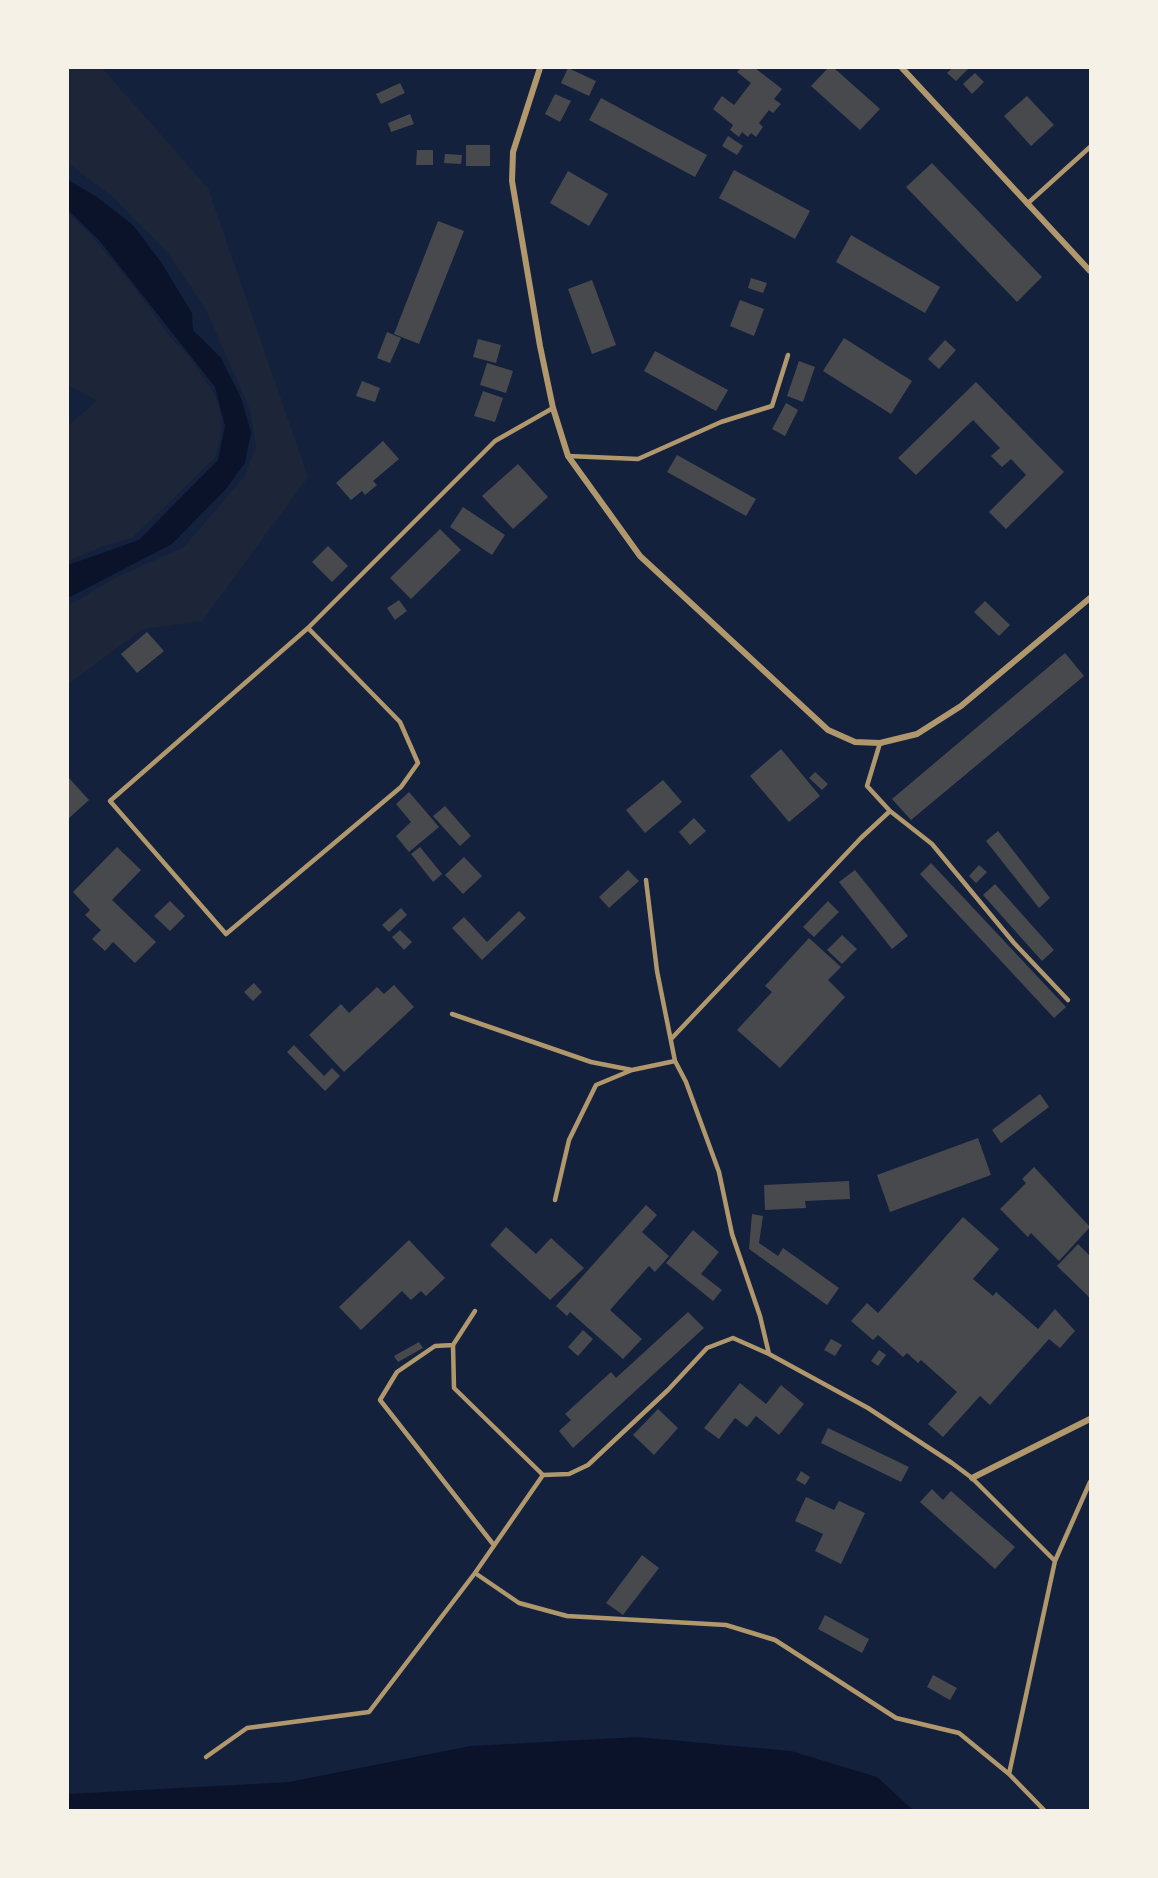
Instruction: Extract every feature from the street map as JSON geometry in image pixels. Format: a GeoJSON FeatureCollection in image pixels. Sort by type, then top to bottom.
{"type":"FeatureCollection","features":[{"type":"Feature","properties":{"kind":"street"},"geometry":{"type":"LineString","coordinates":[[540,68],[513,152],[512,181],[553,408],[567,456],[640,556],[828,730],[855,742],[880,743],[917,734],[961,706],[1090,598]]}},
{"type":"Feature","properties":{"kind":"street"},"geometry":{"type":"LineString","coordinates":[[902,68],[1090,271]]}},
{"type":"Feature","properties":{"kind":"street"},"geometry":{"type":"LineString","coordinates":[[972,1478],[1090,1419]]}},
{"type":"Feature","properties":{"kind":"lane"},"geometry":{"type":"LineString","coordinates":[[1027,204],[1090,147]]}},
{"type":"Feature","properties":{"kind":"lane"},"geometry":{"type":"LineString","coordinates":[[567,456],[638,459],[721,422],[772,406],[788,355]]}},
{"type":"Feature","properties":{"kind":"lane"},"geometry":{"type":"LineString","coordinates":[[308,628],[400,722],[418,763],[400,787],[226,934],[110,801],[308,628],[495,441],[553,408]]}},
{"type":"Feature","properties":{"kind":"lane"},"geometry":{"type":"LineString","coordinates":[[880,743],[867,786],[890,811],[932,844],[1014,943],[1068,1000]]}},
{"type":"Feature","properties":{"kind":"lane"},"geometry":{"type":"LineString","coordinates":[[672,1038],[861,838],[890,811]]}},
{"type":"Feature","properties":{"kind":"lane"},"geometry":{"type":"LineString","coordinates":[[646,880],[657,971],[675,1060],[719,1172],[732,1234],[760,1316],[769,1354]]}},
{"type":"Feature","properties":{"kind":"lane"},"geometry":{"type":"LineString","coordinates":[[452,1014],[591,1062],[632,1070]]}},
{"type":"Feature","properties":{"kind":"lane"},"geometry":{"type":"LineString","coordinates":[[555,1200],[569,1140],[596,1085],[632,1070],[675,1060]]}},
{"type":"Feature","properties":{"kind":"lane"},"geometry":{"type":"LineString","coordinates":[[476,1311],[453,1345],[454,1388],[543,1475],[569,1474],[588,1465],[668,1390],[707,1348],[734,1338],[769,1354],[868,1408],[972,1478],[1055,1560]]}},
{"type":"Feature","properties":{"kind":"lane"},"geometry":{"type":"LineString","coordinates":[[453,1345],[435,1346],[397,1372],[380,1400],[494,1544]]}},
{"type":"Feature","properties":{"kind":"lane"},"geometry":{"type":"LineString","coordinates":[[206,1757],[247,1728],[369,1712],[475,1573],[543,1475]]}},
{"type":"Feature","properties":{"kind":"lane"},"geometry":{"type":"LineString","coordinates":[[1009,1774],[1055,1560],[1090,1482]]}},
{"type":"Feature","properties":{"kind":"lane"},"geometry":{"type":"LineString","coordinates":[[475,1573],[519,1603],[567,1616],[726,1624],[775,1640],[896,1718],[959,1733],[1009,1774],[1044,1810]]}},
{"type":"Feature","properties":{"kind":"shaded area"},"geometry":{"type":"Polygon","coordinates":[[[68,68],[102,68],[208,188],[308,477],[202,621],[143,629],[68,684],[68,606],[115,578],[184,547],[244,477],[256,447],[250,410],[206,310],[167,252],[113,197],[68,163],[68,68]]]}},
{"type":"Feature","properties":{"kind":"shaded area"},"geometry":{"type":"Polygon","coordinates":[[[68,180],[97,197],[133,225],[161,262],[192,313],[193,330],[221,358],[241,398],[251,432],[245,463],[226,489],[172,544],[68,598],[68,565],[139,540],[218,460],[225,426],[215,387],[99,240],[68,210],[68,180]]]}},
{"type":"Feature","properties":{"kind":"shaded area"},"geometry":{"type":"Polygon","coordinates":[[[68,213],[90,234],[131,283],[172,339],[190,358],[215,395],[222,420],[221,437],[215,458],[132,538],[103,546],[68,561],[68,426],[97,401],[68,385],[68,213]]]}},
{"type":"Feature","properties":{"kind":"shaded area"},"geometry":{"type":"Polygon","coordinates":[[[637,1737],[791,1751],[877,1777],[913,1810],[68,1810],[68,1794],[289,1782],[470,1746],[637,1737]]]}},
{"type":"Feature","properties":{"kind":"building"},"geometry":{"type":"Polygon","coordinates":[[[568,68],[596,81],[589,96],[561,83],[568,68]]]}},
{"type":"Feature","properties":{"kind":"building"},"geometry":{"type":"Polygon","coordinates":[[[741,68],[755,68],[782,89],[774,99],[781,104],[773,113],[769,110],[759,123],[763,127],[756,137],[751,133],[748,137],[742,132],[739,137],[730,130],[733,125],[713,109],[722,96],[734,105],[751,83],[737,72],[741,68]]]}},
{"type":"Feature","properties":{"kind":"building"},"geometry":{"type":"Polygon","coordinates":[[[828,68],[834,68],[880,109],[860,130],[811,86],[828,68]]]}},
{"type":"Feature","properties":{"kind":"building"},"geometry":{"type":"Polygon","coordinates":[[[952,68],[969,68],[956,81],[947,73],[952,68]]]}},
{"type":"Feature","properties":{"kind":"building"},"geometry":{"type":"Polygon","coordinates":[[[975,73],[984,82],[972,94],[963,84],[975,73]]]}},
{"type":"Feature","properties":{"kind":"building"},"geometry":{"type":"Polygon","coordinates":[[[400,83],[405,93],[381,104],[376,94],[400,83]]]}},
{"type":"Feature","properties":{"kind":"building"},"geometry":{"type":"Polygon","coordinates":[[[555,94],[571,101],[560,122],[545,114],[555,94]]]}},
{"type":"Feature","properties":{"kind":"building"},"geometry":{"type":"Polygon","coordinates":[[[1027,96],[1054,125],[1031,146],[1004,116],[1027,96]]]}},
{"type":"Feature","properties":{"kind":"building"},"geometry":{"type":"Polygon","coordinates":[[[601,98],[707,155],[695,177],[589,120],[601,98]]]}},
{"type":"Feature","properties":{"kind":"building"},"geometry":{"type":"Polygon","coordinates":[[[410,114],[414,124],[391,132],[388,123],[410,114]]]}},
{"type":"Feature","properties":{"kind":"building"},"geometry":{"type":"Polygon","coordinates":[[[728,136],[743,146],[737,155],[722,146],[728,136]]]}},
{"type":"Feature","properties":{"kind":"building"},"geometry":{"type":"Polygon","coordinates":[[[466,145],[490,145],[490,166],[466,166],[466,145]]]}},
{"type":"Feature","properties":{"kind":"building"},"geometry":{"type":"Polygon","coordinates":[[[417,150],[433,150],[433,165],[416,165],[417,150]]]}},
{"type":"Feature","properties":{"kind":"building"},"geometry":{"type":"Polygon","coordinates":[[[445,154],[462,155],[461,164],[444,163],[445,154]]]}},
{"type":"Feature","properties":{"kind":"building"},"geometry":{"type":"Polygon","coordinates":[[[932,163],[1042,277],[1017,302],[906,187],[932,163]]]}},
{"type":"Feature","properties":{"kind":"building"},"geometry":{"type":"Polygon","coordinates":[[[734,170],[810,211],[795,239],[719,198],[734,170]]]}},
{"type":"Feature","properties":{"kind":"building"},"geometry":{"type":"Polygon","coordinates":[[[568,171],[608,194],[589,226],[550,203],[568,171]]]}},
{"type":"Feature","properties":{"kind":"building"},"geometry":{"type":"Polygon","coordinates":[[[438,221],[464,231],[419,344],[394,334],[438,221]]]}},
{"type":"Feature","properties":{"kind":"building"},"geometry":{"type":"Polygon","coordinates":[[[851,235],[940,287],[925,313],[836,262],[851,235]]]}},
{"type":"Feature","properties":{"kind":"building"},"geometry":{"type":"Polygon","coordinates":[[[751,278],[767,283],[763,293],[748,288],[751,278]]]}},
{"type":"Feature","properties":{"kind":"building"},"geometry":{"type":"Polygon","coordinates":[[[592,280],[616,345],[592,354],[568,289],[592,280]]]}},
{"type":"Feature","properties":{"kind":"building"},"geometry":{"type":"Polygon","coordinates":[[[740,300],[764,309],[754,336],[730,326],[740,300]]]}},
{"type":"Feature","properties":{"kind":"building"},"geometry":{"type":"Polygon","coordinates":[[[387,332],[401,338],[390,363],[377,358],[387,332]]]}},
{"type":"Feature","properties":{"kind":"building"},"geometry":{"type":"Polygon","coordinates":[[[844,338],[912,381],[891,414],[823,371],[844,338]]]}},
{"type":"Feature","properties":{"kind":"building"},"geometry":{"type":"Polygon","coordinates":[[[478,339],[501,345],[496,363],[473,357],[478,339]]]}},
{"type":"Feature","properties":{"kind":"building"},"geometry":{"type":"Polygon","coordinates":[[[945,340],[956,350],[939,369],[928,359],[945,340]]]}},
{"type":"Feature","properties":{"kind":"building"},"geometry":{"type":"Polygon","coordinates":[[[655,351],[728,390],[716,411],[644,371],[655,351]]]}},
{"type":"Feature","properties":{"kind":"building"},"geometry":{"type":"Polygon","coordinates":[[[799,361],[815,367],[803,402],[787,396],[799,361]]]}},
{"type":"Feature","properties":{"kind":"building"},"geometry":{"type":"Polygon","coordinates":[[[487,363],[513,371],[506,393],[480,385],[487,363]]]}},
{"type":"Feature","properties":{"kind":"building"},"geometry":{"type":"Polygon","coordinates":[[[362,381],[380,388],[375,402],[356,396],[362,381]]]}},
{"type":"Feature","properties":{"kind":"building"},"geometry":{"type":"Polygon","coordinates":[[[976,382],[1064,472],[1006,529],[989,512],[1026,475],[1011,459],[1002,467],[991,456],[1000,448],[973,420],[916,475],[898,458],[976,382]]]}},
{"type":"Feature","properties":{"kind":"building"},"geometry":{"type":"Polygon","coordinates":[[[483,391],[503,398],[495,422],[474,416],[483,391]]]}},
{"type":"Feature","properties":{"kind":"building"},"geometry":{"type":"Polygon","coordinates":[[[786,403],[798,410],[785,436],[772,429],[786,403]]]}},
{"type":"Feature","properties":{"kind":"building"},"geometry":{"type":"Polygon","coordinates":[[[383,441],[399,459],[373,481],[377,485],[365,495],[362,491],[351,500],[336,483],[383,441]]]}},
{"type":"Feature","properties":{"kind":"building"},"geometry":{"type":"Polygon","coordinates":[[[677,455],[756,499],[746,516],[667,472],[677,455]]]}},
{"type":"Feature","properties":{"kind":"building"},"geometry":{"type":"Polygon","coordinates":[[[518,464],[548,497],[513,529],[482,496],[518,464]]]}},
{"type":"Feature","properties":{"kind":"building"},"geometry":{"type":"Polygon","coordinates":[[[463,507],[505,535],[492,555],[450,527],[463,507]]]}},
{"type":"Feature","properties":{"kind":"building"},"geometry":{"type":"Polygon","coordinates":[[[440,529],[461,550],[411,599],[390,578],[440,529]]]}},
{"type":"Feature","properties":{"kind":"building"},"geometry":{"type":"Polygon","coordinates":[[[328,546],[348,566],[332,582],[312,562],[328,546]]]}},
{"type":"Feature","properties":{"kind":"building"},"geometry":{"type":"Polygon","coordinates":[[[399,600],[407,611],[395,620],[387,608],[399,600]]]}},
{"type":"Feature","properties":{"kind":"building"},"geometry":{"type":"Polygon","coordinates":[[[985,601],[1010,625],[999,636],[974,612],[985,601]]]}},
{"type":"Feature","properties":{"kind":"building"},"geometry":{"type":"Polygon","coordinates":[[[147,632],[164,651],[137,673],[121,654],[147,632]]]}},
{"type":"Feature","properties":{"kind":"building"},"geometry":{"type":"Polygon","coordinates":[[[1065,653],[1084,676],[911,820],[892,799],[1065,653]]]}},
{"type":"Feature","properties":{"kind":"building"},"geometry":{"type":"Polygon","coordinates":[[[781,749],[820,796],[789,822],[750,776],[781,749]]]}},
{"type":"Feature","properties":{"kind":"building"},"geometry":{"type":"Polygon","coordinates":[[[815,772],[828,784],[822,790],[809,778],[815,772]]]}},
{"type":"Feature","properties":{"kind":"building"},"geometry":{"type":"Polygon","coordinates":[[[68,777],[89,800],[68,819],[68,777]]]}},
{"type":"Feature","properties":{"kind":"building"},"geometry":{"type":"Polygon","coordinates":[[[663,780],[682,802],[645,833],[626,810],[663,780]]]}},
{"type":"Feature","properties":{"kind":"building"},"geometry":{"type":"Polygon","coordinates":[[[409,792],[439,827],[409,852],[396,836],[411,822],[396,804],[409,792]]]}},
{"type":"Feature","properties":{"kind":"building"},"geometry":{"type":"Polygon","coordinates":[[[445,806],[471,836],[460,846],[433,816],[445,806]]]}},
{"type":"Feature","properties":{"kind":"building"},"geometry":{"type":"Polygon","coordinates":[[[694,818],[706,831],[690,845],[679,832],[694,818]]]}},
{"type":"Feature","properties":{"kind":"building"},"geometry":{"type":"Polygon","coordinates":[[[998,831],[1050,898],[1039,908],[986,841],[998,831]]]}},
{"type":"Feature","properties":{"kind":"building"},"geometry":{"type":"Polygon","coordinates":[[[117,847],[141,870],[112,900],[156,942],[135,963],[113,942],[105,951],[92,939],[101,930],[85,915],[90,910],[73,892],[117,847]]]}},
{"type":"Feature","properties":{"kind":"building"},"geometry":{"type":"Polygon","coordinates":[[[420,847],[442,874],[433,882],[411,854],[420,847]]]}},
{"type":"Feature","properties":{"kind":"building"},"geometry":{"type":"Polygon","coordinates":[[[464,857],[482,876],[463,894],[445,875],[464,857]]]}},
{"type":"Feature","properties":{"kind":"building"},"geometry":{"type":"Polygon","coordinates":[[[931,863],[1066,1007],[1054,1018],[920,874],[931,863]]]}},
{"type":"Feature","properties":{"kind":"building"},"geometry":{"type":"Polygon","coordinates":[[[979,865],[987,872],[976,883],[969,876],[979,865]]]}},
{"type":"Feature","properties":{"kind":"building"},"geometry":{"type":"Polygon","coordinates":[[[628,870],[639,881],[609,908],[599,897],[628,870]]]}},
{"type":"Feature","properties":{"kind":"building"},"geometry":{"type":"Polygon","coordinates":[[[855,870],[908,936],[892,949],[839,882],[855,870]]]}},
{"type":"Feature","properties":{"kind":"building"},"geometry":{"type":"Polygon","coordinates":[[[995,884],[1054,950],[1042,961],[983,895],[995,884]]]}},
{"type":"Feature","properties":{"kind":"building"},"geometry":{"type":"Polygon","coordinates":[[[170,901],[185,916],[170,931],[154,916],[170,901]]]}},
{"type":"Feature","properties":{"kind":"building"},"geometry":{"type":"Polygon","coordinates":[[[828,901],[839,912],[814,937],[803,927],[828,901]]]}},
{"type":"Feature","properties":{"kind":"building"},"geometry":{"type":"Polygon","coordinates":[[[401,908],[407,915],[389,932],[382,925],[401,908]]]}},
{"type":"Feature","properties":{"kind":"building"},"geometry":{"type":"Polygon","coordinates":[[[519,911],[526,918],[482,960],[452,928],[464,917],[487,942],[519,911]]]}},
{"type":"Feature","properties":{"kind":"building"},"geometry":{"type":"Polygon","coordinates":[[[400,930],[412,942],[404,950],[392,937],[400,930]]]}},
{"type":"Feature","properties":{"kind":"building"},"geometry":{"type":"Polygon","coordinates":[[[842,935],[857,949],[842,964],[827,950],[842,935]]]}},
{"type":"Feature","properties":{"kind":"building"},"geometry":{"type":"Polygon","coordinates":[[[809,938],[841,967],[828,980],[845,997],[780,1068],[737,1030],[772,992],[765,986],[809,938]]]}},
{"type":"Feature","properties":{"kind":"building"},"geometry":{"type":"Polygon","coordinates":[[[254,983],[262,992],[253,1001],[244,992],[254,983]]]}},
{"type":"Feature","properties":{"kind":"building"},"geometry":{"type":"Polygon","coordinates":[[[394,985],[414,1007],[344,1072],[309,1035],[341,1004],[349,1013],[377,987],[384,994],[394,985]]]}},
{"type":"Feature","properties":{"kind":"building"},"geometry":{"type":"Polygon","coordinates":[[[294,1045],[324,1076],[332,1068],[340,1076],[325,1091],[287,1052],[294,1045]]]}},
{"type":"Feature","properties":{"kind":"building"},"geometry":{"type":"Polygon","coordinates":[[[1040,1094],[1049,1107],[1001,1143],[992,1130],[1040,1094]]]}},
{"type":"Feature","properties":{"kind":"building"},"geometry":{"type":"Polygon","coordinates":[[[978,1138],[991,1175],[890,1212],[877,1175],[978,1138]]]}},
{"type":"Feature","properties":{"kind":"building"},"geometry":{"type":"Polygon","coordinates":[[[1034,1167],[1090,1227],[1059,1261],[1031,1233],[1028,1237],[1000,1209],[1026,1183],[1022,1179],[1034,1167]]]}},
{"type":"Feature","properties":{"kind":"building"},"geometry":{"type":"Polygon","coordinates":[[[849,1181],[850,1199],[805,1201],[806,1208],[765,1210],[764,1185],[849,1181]]]}},
{"type":"Feature","properties":{"kind":"building"},"geometry":{"type":"Polygon","coordinates":[[[646,1205],[657,1215],[642,1232],[669,1256],[655,1272],[649,1266],[610,1310],[642,1339],[623,1359],[570,1312],[567,1316],[556,1306],[646,1205]]]}},
{"type":"Feature","properties":{"kind":"building"},"geometry":{"type":"Polygon","coordinates":[[[752,1214],[763,1216],[759,1243],[778,1256],[783,1248],[839,1288],[827,1305],[749,1249],[752,1214]]]}},
{"type":"Feature","properties":{"kind":"building"},"geometry":{"type":"Polygon","coordinates":[[[963,1217],[999,1249],[973,1279],[993,1296],[996,1292],[1038,1329],[1055,1309],[1075,1331],[1060,1348],[1049,1339],[990,1405],[980,1396],[943,1437],[928,1424],[957,1392],[921,1360],[918,1363],[907,1353],[903,1357],[878,1335],[873,1340],[851,1321],[867,1303],[878,1313],[963,1217]]]}},
{"type":"Feature","properties":{"kind":"building"},"geometry":{"type":"Polygon","coordinates":[[[506,1227],[536,1254],[551,1238],[584,1268],[550,1300],[490,1245],[506,1227]]]}},
{"type":"Feature","properties":{"kind":"building"},"geometry":{"type":"Polygon","coordinates":[[[693,1230],[719,1252],[701,1274],[722,1290],[713,1301],[666,1263],[693,1230]]]}},
{"type":"Feature","properties":{"kind":"building"},"geometry":{"type":"Polygon","coordinates":[[[409,1240],[445,1278],[426,1296],[421,1291],[411,1300],[402,1291],[361,1330],[339,1307],[409,1240]]]}},
{"type":"Feature","properties":{"kind":"building"},"geometry":{"type":"Polygon","coordinates":[[[1078,1244],[1090,1256],[1090,1298],[1057,1266],[1078,1244]]]}},
{"type":"Feature","properties":{"kind":"building"},"geometry":{"type":"Polygon","coordinates":[[[688,1312],[704,1328],[573,1448],[559,1431],[571,1420],[565,1414],[611,1372],[616,1378],[688,1312]]]}},
{"type":"Feature","properties":{"kind":"building"},"geometry":{"type":"Polygon","coordinates":[[[583,1330],[593,1339],[578,1356],[568,1347],[583,1330]]]}},
{"type":"Feature","properties":{"kind":"building"},"geometry":{"type":"Polygon","coordinates":[[[831,1339],[842,1345],[835,1356],[824,1350],[831,1339]]]}},
{"type":"Feature","properties":{"kind":"building"},"geometry":{"type":"Polygon","coordinates":[[[419,1342],[423,1348],[398,1362],[394,1356],[419,1342]]]}},
{"type":"Feature","properties":{"kind":"building"},"geometry":{"type":"Polygon","coordinates":[[[879,1350],[886,1355],[878,1366],[871,1361],[879,1350]]]}},
{"type":"Feature","properties":{"kind":"building"},"geometry":{"type":"Polygon","coordinates":[[[740,1383],[766,1404],[781,1385],[804,1404],[779,1435],[756,1416],[747,1427],[735,1418],[719,1439],[704,1428],[740,1383]]]}},
{"type":"Feature","properties":{"kind":"building"},"geometry":{"type":"Polygon","coordinates":[[[658,1409],[678,1428],[654,1455],[633,1435],[658,1409]]]}},
{"type":"Feature","properties":{"kind":"building"},"geometry":{"type":"Polygon","coordinates":[[[828,1428],[909,1467],[901,1482],[821,1443],[828,1428]]]}},
{"type":"Feature","properties":{"kind":"building"},"geometry":{"type":"Polygon","coordinates":[[[801,1471],[810,1477],[805,1485],[796,1480],[801,1471]]]}},
{"type":"Feature","properties":{"kind":"building"},"geometry":{"type":"Polygon","coordinates":[[[932,1489],[943,1500],[951,1491],[1015,1547],[995,1569],[920,1502],[932,1489]]]}},
{"type":"Feature","properties":{"kind":"building"},"geometry":{"type":"Polygon","coordinates":[[[806,1497],[834,1510],[839,1501],[865,1513],[841,1564],[815,1551],[823,1534],[795,1521],[806,1497]]]}},
{"type":"Feature","properties":{"kind":"building"},"geometry":{"type":"Polygon","coordinates":[[[642,1555],[659,1568],[623,1615],[606,1603],[642,1555]]]}},
{"type":"Feature","properties":{"kind":"building"},"geometry":{"type":"Polygon","coordinates":[[[825,1615],[869,1639],[862,1653],[818,1629],[825,1615]]]}},
{"type":"Feature","properties":{"kind":"building"},"geometry":{"type":"Polygon","coordinates":[[[933,1675],[957,1688],[950,1700],[927,1687],[933,1675]]]}}]}
